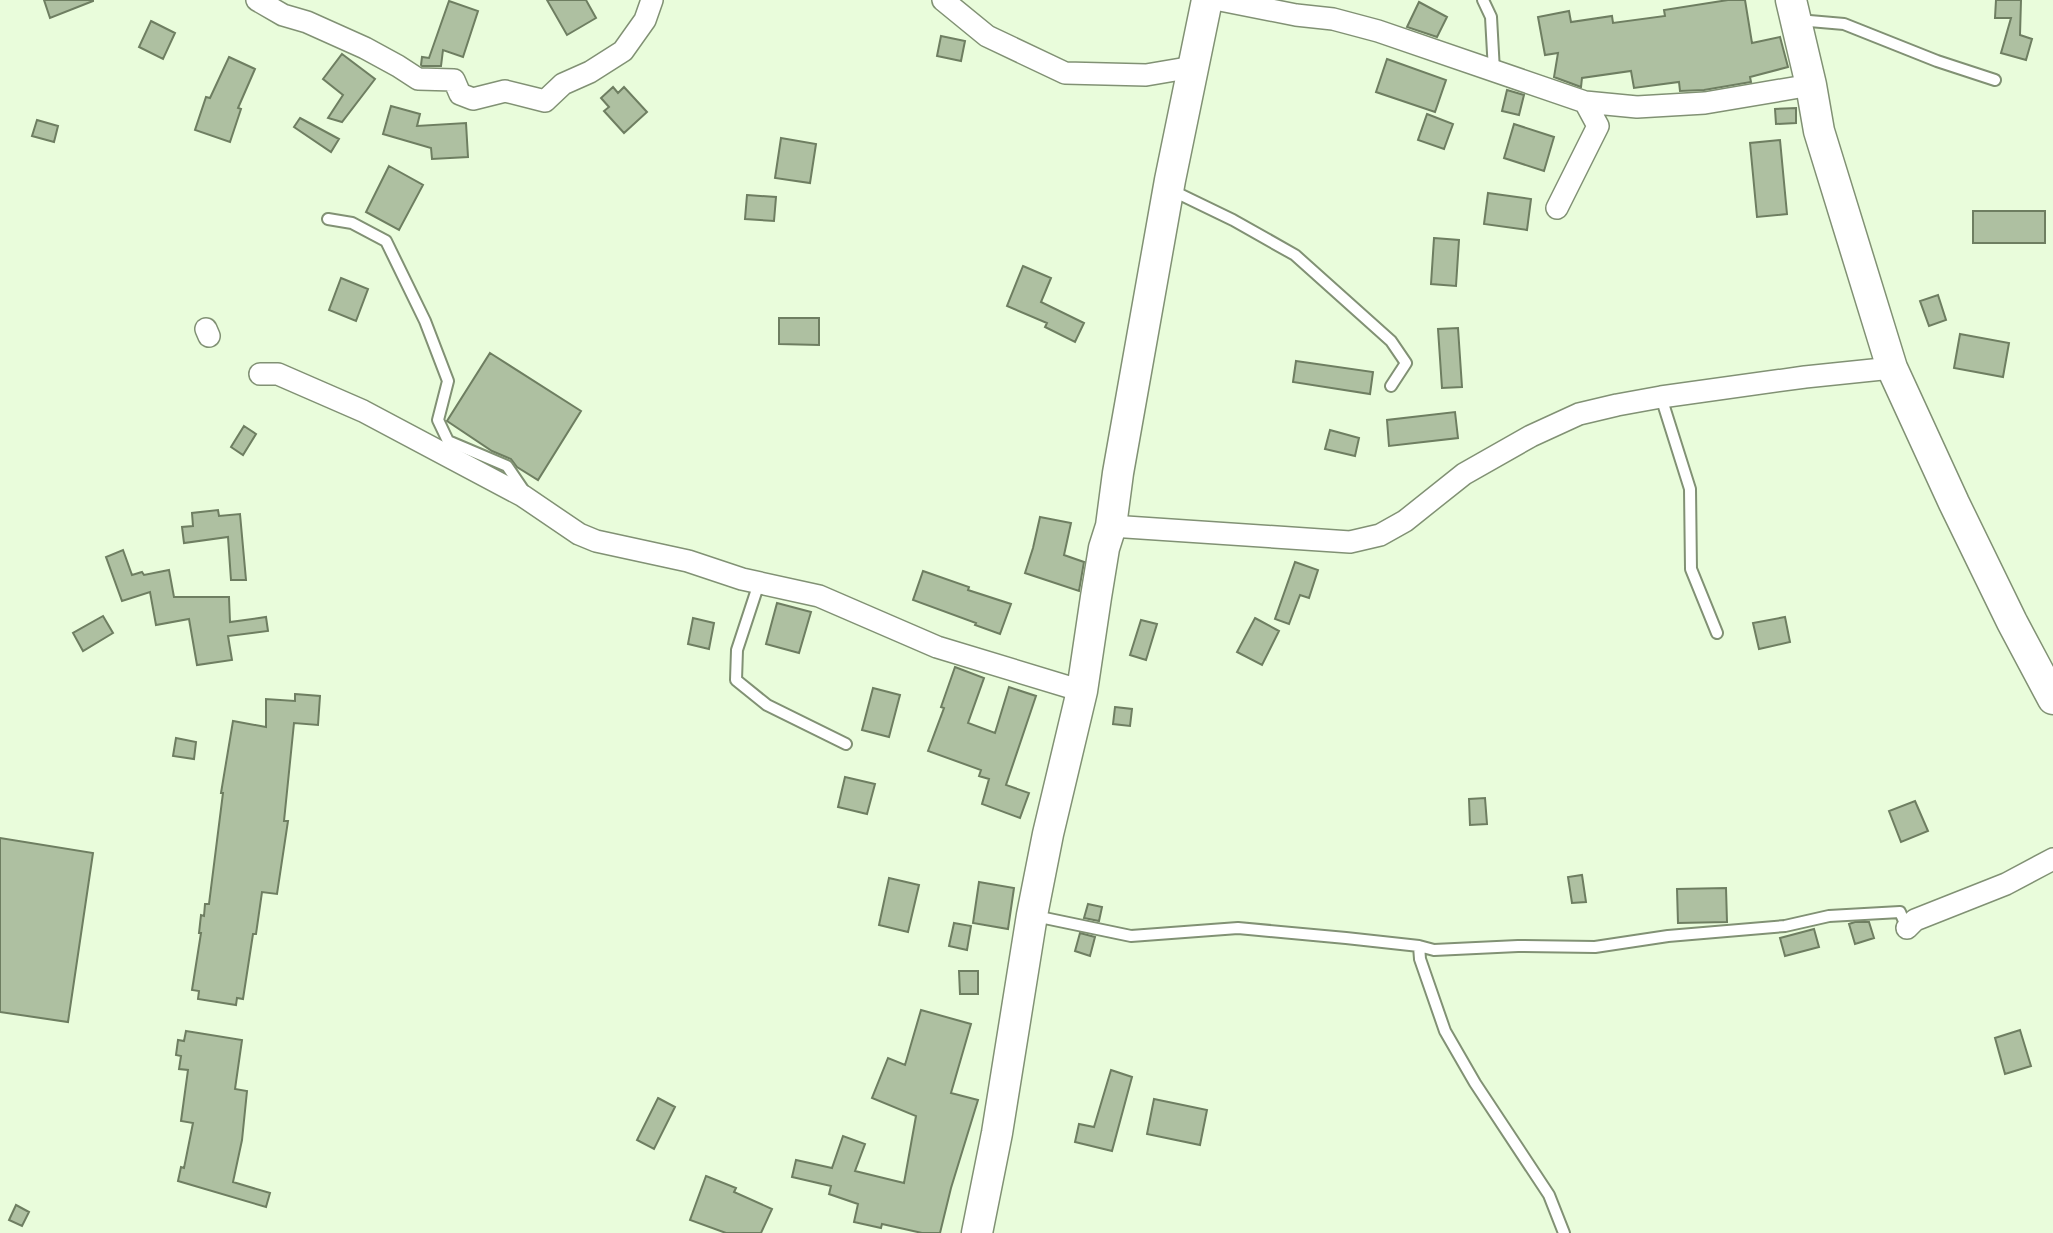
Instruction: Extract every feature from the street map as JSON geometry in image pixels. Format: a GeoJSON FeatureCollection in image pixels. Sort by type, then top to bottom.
{"type":"FeatureCollection","features":[{"type":"Feature","properties":{"kind":"main road"},"geometry":{"type":"LineString","coordinates":[[977,1233],[1012,1045],[1032,915],[1082,691],[1104,548],[1111,526],[1169,189],[1207,0]]}},
{"type":"Feature","properties":{"kind":"main road"},"geometry":{"type":"LineString","coordinates":[[1794,10],[1819,131],[1892,368],[1954,503],[2053,699]]}},
{"type":"Feature","properties":{"kind":"street"},"geometry":{"type":"LineString","coordinates":[[257,0],[283,15],[307,22],[365,48],[418,79],[454,80],[460,94],[473,99],[505,91],[545,101],[563,84],[590,72],[623,51],[645,20],[652,0]]}},
{"type":"Feature","properties":{"kind":"street"},"geometry":{"type":"LineString","coordinates":[[943,0],[987,36],[1065,73],[1146,75],[1193,67]]}},
{"type":"Feature","properties":{"kind":"street"},"geometry":{"type":"LineString","coordinates":[[1220,0],[1296,15],[1333,19],[1378,31],[1585,103],[1637,107],[1705,103],[1811,85]]}},
{"type":"Feature","properties":{"kind":"street"},"geometry":{"type":"LineString","coordinates":[[1557,208],[1598,126],[1585,103]]}},
{"type":"Feature","properties":{"kind":"street"},"geometry":{"type":"LineString","coordinates":[[1111,526],[1350,542],[1380,535],[1405,521],[1464,474],[1531,436],[1579,414],[1661,397],[1892,368]]}},
{"type":"Feature","properties":{"kind":"street"},"geometry":{"type":"LineString","coordinates":[[260,374],[278,374],[363,411],[531,502],[579,534],[596,541],[688,561],[742,579],[819,596],[937,647],[1082,691]]}},
{"type":"Feature","properties":{"kind":"street"},"geometry":{"type":"LineString","coordinates":[[1907,928],[1915,920],[2006,884],[2053,859]]}},
{"type":"Feature","properties":{"kind":"lane"},"geometry":{"type":"LineString","coordinates":[[1483,0],[1491,17],[1494,71]]}},
{"type":"Feature","properties":{"kind":"lane"},"geometry":{"type":"LineString","coordinates":[[1794,10],[1844,24],[1937,61],[1994,80]]}},
{"type":"Feature","properties":{"kind":"lane"},"geometry":{"type":"LineString","coordinates":[[1169,189],[1233,220],[1295,255],[1391,341],[1406,363],[1391,386]]}},
{"type":"Feature","properties":{"kind":"lane"},"geometry":{"type":"LineString","coordinates":[[328,219],[352,223],[386,241],[425,321],[448,381],[438,420],[448,441],[507,466],[531,502]]}},
{"type":"Feature","properties":{"kind":"lane"},"geometry":{"type":"LineString","coordinates":[[1661,397],[1690,489],[1691,569],[1717,633]]}},
{"type":"Feature","properties":{"kind":"lane"},"geometry":{"type":"LineString","coordinates":[[759,583],[737,650],[736,680],[767,705],[846,744]]}},
{"type":"Feature","properties":{"kind":"lane"},"geometry":{"type":"LineString","coordinates":[[1032,915],[1131,936],[1238,928],[1419,946],[1434,950],[1518,946],[1595,947],[1668,936],[1785,926],[1829,916],[1900,912],[1907,928]]}},
{"type":"Feature","properties":{"kind":"lane"},"geometry":{"type":"LineString","coordinates":[[1419,946],[1420,959],[1445,1031],[1475,1083],[1549,1195],[1564,1233]]}},
{"type":"Feature","properties":{"kind":"building"},"geometry":{"type":"Polygon","coordinates":[[[44,0],[93,0],[93,1],[50,18],[44,0]]]}},
{"type":"Feature","properties":{"kind":"building"},"geometry":{"type":"Polygon","coordinates":[[[547,0],[586,0],[596,18],[567,35],[547,0]]]}},
{"type":"Feature","properties":{"kind":"building"},"geometry":{"type":"Polygon","coordinates":[[[1745,0],[1752,43],[1780,37],[1788,67],[1750,77],[1751,82],[1704,90],[1680,91],[1679,82],[1634,88],[1631,71],[1582,78],[1581,87],[1554,77],[1558,53],[1545,55],[1538,17],[1569,11],[1571,22],[1612,16],[1613,23],[1665,16],[1664,10],[1745,0]]]}},
{"type":"Feature","properties":{"kind":"building"},"geometry":{"type":"Polygon","coordinates":[[[1996,0],[2021,0],[2020,35],[2032,39],[2026,60],[2001,53],[2011,18],[1995,18],[1996,0]]]}},
{"type":"Feature","properties":{"kind":"building"},"geometry":{"type":"Polygon","coordinates":[[[449,1],[478,11],[463,57],[443,50],[441,66],[422,66],[422,57],[429,58],[449,1]]]}},
{"type":"Feature","properties":{"kind":"building"},"geometry":{"type":"Polygon","coordinates":[[[1419,2],[1447,17],[1437,37],[1407,27],[1419,2]]]}},
{"type":"Feature","properties":{"kind":"building"},"geometry":{"type":"Polygon","coordinates":[[[151,21],[175,33],[163,59],[139,47],[151,21]]]}},
{"type":"Feature","properties":{"kind":"building"},"geometry":{"type":"Polygon","coordinates":[[[941,36],[965,41],[961,61],[937,56],[941,36]]]}},
{"type":"Feature","properties":{"kind":"building"},"geometry":{"type":"Polygon","coordinates":[[[342,54],[375,79],[342,122],[328,118],[343,95],[323,79],[342,54]]]}},
{"type":"Feature","properties":{"kind":"building"},"geometry":{"type":"Polygon","coordinates":[[[229,57],[255,69],[238,108],[241,109],[230,142],[195,130],[206,97],[210,98],[229,57]]]}},
{"type":"Feature","properties":{"kind":"building"},"geometry":{"type":"Polygon","coordinates":[[[1387,59],[1446,80],[1435,112],[1376,92],[1387,59]]]}},
{"type":"Feature","properties":{"kind":"building"},"geometry":{"type":"Polygon","coordinates":[[[613,87],[618,93],[624,87],[647,112],[624,133],[604,111],[609,107],[601,98],[613,87]]]}},
{"type":"Feature","properties":{"kind":"building"},"geometry":{"type":"Polygon","coordinates":[[[1507,90],[1524,95],[1519,115],[1502,111],[1507,90]]]}},
{"type":"Feature","properties":{"kind":"building"},"geometry":{"type":"Polygon","coordinates":[[[391,106],[420,114],[417,126],[466,123],[468,157],[432,159],[431,148],[383,134],[391,106]]]}},
{"type":"Feature","properties":{"kind":"building"},"geometry":{"type":"Polygon","coordinates":[[[1796,108],[1796,123],[1776,124],[1775,109],[1796,108]]]}},
{"type":"Feature","properties":{"kind":"building"},"geometry":{"type":"Polygon","coordinates":[[[1427,114],[1453,124],[1444,149],[1418,140],[1427,114]]]}},
{"type":"Feature","properties":{"kind":"building"},"geometry":{"type":"Polygon","coordinates":[[[300,118],[339,139],[331,152],[294,127],[300,118]]]}},
{"type":"Feature","properties":{"kind":"building"},"geometry":{"type":"Polygon","coordinates":[[[37,120],[58,126],[54,142],[32,136],[37,120]]]}},
{"type":"Feature","properties":{"kind":"building"},"geometry":{"type":"Polygon","coordinates":[[[1514,124],[1554,137],[1544,171],[1504,158],[1514,124]]]}},
{"type":"Feature","properties":{"kind":"building"},"geometry":{"type":"Polygon","coordinates":[[[781,138],[816,144],[810,183],[775,178],[781,138]]]}},
{"type":"Feature","properties":{"kind":"building"},"geometry":{"type":"Polygon","coordinates":[[[1780,140],[1787,214],[1757,217],[1750,143],[1780,140]]]}},
{"type":"Feature","properties":{"kind":"building"},"geometry":{"type":"Polygon","coordinates":[[[389,166],[423,185],[399,230],[366,212],[389,166]]]}},
{"type":"Feature","properties":{"kind":"building"},"geometry":{"type":"Polygon","coordinates":[[[1488,193],[1531,199],[1527,230],[1484,224],[1488,193]]]}},
{"type":"Feature","properties":{"kind":"building"},"geometry":{"type":"Polygon","coordinates":[[[747,195],[776,197],[774,221],[745,219],[747,195]]]}},
{"type":"Feature","properties":{"kind":"building"},"geometry":{"type":"Polygon","coordinates":[[[1973,211],[2045,211],[2045,243],[1973,243],[1973,211]]]}},
{"type":"Feature","properties":{"kind":"building"},"geometry":{"type":"Polygon","coordinates":[[[1434,238],[1459,240],[1456,286],[1431,284],[1434,238]]]}},
{"type":"Feature","properties":{"kind":"building"},"geometry":{"type":"Polygon","coordinates":[[[1023,266],[1051,278],[1041,302],[1084,323],[1075,342],[1045,327],[1047,323],[1007,306],[1023,266]]]}},
{"type":"Feature","properties":{"kind":"building"},"geometry":{"type":"Polygon","coordinates":[[[341,278],[368,289],[356,321],[329,310],[341,278]]]}},
{"type":"Feature","properties":{"kind":"building"},"geometry":{"type":"Polygon","coordinates":[[[1938,295],[1946,320],[1929,326],[1920,301],[1938,295]]]}},
{"type":"Feature","properties":{"kind":"building"},"geometry":{"type":"Polygon","coordinates":[[[779,318],[819,318],[819,345],[779,344],[779,318]]]}},
{"type":"Feature","properties":{"kind":"building"},"geometry":{"type":"Polygon","coordinates":[[[1458,328],[1462,387],[1442,388],[1438,329],[1458,328]]]}},
{"type":"Feature","properties":{"kind":"building"},"geometry":{"type":"Polygon","coordinates":[[[1960,334],[2009,343],[2003,377],[1954,368],[1960,334]]]}},
{"type":"Feature","properties":{"kind":"building"},"geometry":{"type":"Polygon","coordinates":[[[490,353],[581,411],[538,480],[517,467],[511,459],[492,451],[447,421],[490,353]]]}},
{"type":"Feature","properties":{"kind":"building"},"geometry":{"type":"Polygon","coordinates":[[[1296,361],[1373,372],[1370,394],[1293,382],[1296,361]]]}},
{"type":"Feature","properties":{"kind":"building"},"geometry":{"type":"Polygon","coordinates":[[[1455,412],[1458,438],[1389,446],[1387,420],[1455,412]]]}},
{"type":"Feature","properties":{"kind":"building"},"geometry":{"type":"Polygon","coordinates":[[[244,426],[256,434],[243,455],[231,447],[244,426]]]}},
{"type":"Feature","properties":{"kind":"building"},"geometry":{"type":"Polygon","coordinates":[[[1330,430],[1359,438],[1355,456],[1325,449],[1330,430]]]}},
{"type":"Feature","properties":{"kind":"building"},"geometry":{"type":"Polygon","coordinates":[[[218,510],[219,516],[240,514],[246,580],[231,580],[228,537],[184,543],[182,527],[193,526],[192,513],[218,510]]]}},
{"type":"Feature","properties":{"kind":"building"},"geometry":{"type":"Polygon","coordinates":[[[1040,517],[1071,523],[1064,555],[1084,562],[1079,591],[1025,573],[1040,517]]]}},
{"type":"Feature","properties":{"kind":"building"},"geometry":{"type":"Polygon","coordinates":[[[123,550],[132,575],[169,570],[174,597],[229,597],[230,622],[266,617],[268,631],[228,636],[232,660],[197,665],[189,619],[156,625],[150,592],[122,601],[106,557],[123,550]]]}},
{"type":"Feature","properties":{"kind":"building"},"geometry":{"type":"Polygon","coordinates":[[[1295,562],[1318,570],[1309,598],[1300,595],[1289,624],[1275,619],[1295,562]]]}},
{"type":"Feature","properties":{"kind":"building"},"geometry":{"type":"Polygon","coordinates":[[[923,571],[1011,604],[1000,634],[913,600],[923,571]]]}},
{"type":"Feature","properties":{"kind":"building"},"geometry":{"type":"Polygon","coordinates":[[[777,603],[811,612],[799,653],[766,644],[777,603]]]}},
{"type":"Feature","properties":{"kind":"building"},"geometry":{"type":"Polygon","coordinates":[[[103,616],[113,633],[83,651],[73,633],[103,616]]]}},
{"type":"Feature","properties":{"kind":"building"},"geometry":{"type":"Polygon","coordinates":[[[1785,617],[1790,642],[1759,649],[1753,623],[1785,617]]]}},
{"type":"Feature","properties":{"kind":"building"},"geometry":{"type":"Polygon","coordinates":[[[693,618],[714,623],[709,649],[688,644],[693,618]]]}},
{"type":"Feature","properties":{"kind":"building"},"geometry":{"type":"Polygon","coordinates":[[[1255,618],[1279,631],[1262,665],[1237,652],[1255,618]]]}},
{"type":"Feature","properties":{"kind":"building"},"geometry":{"type":"Polygon","coordinates":[[[1141,620],[1157,624],[1146,660],[1130,655],[1141,620]]]}},
{"type":"Feature","properties":{"kind":"building"},"geometry":{"type":"Polygon","coordinates":[[[955,667],[984,678],[968,723],[995,733],[1009,687],[1036,696],[1006,785],[1029,793],[1020,818],[982,804],[989,779],[979,776],[981,770],[928,751],[955,667]]]}},
{"type":"Feature","properties":{"kind":"building"},"geometry":{"type":"Polygon","coordinates":[[[873,688],[900,695],[889,737],[862,730],[873,688]]]}},
{"type":"Feature","properties":{"kind":"building"},"geometry":{"type":"Polygon","coordinates":[[[295,694],[320,696],[318,725],[294,723],[284,821],[288,821],[277,894],[262,892],[243,999],[237,998],[236,1005],[198,999],[199,991],[192,990],[201,933],[201,915],[204,916],[205,904],[209,904],[221,793],[233,721],[266,727],[266,699],[295,701],[295,694]]]}},
{"type":"Feature","properties":{"kind":"building"},"geometry":{"type":"Polygon","coordinates":[[[1115,707],[1132,709],[1130,726],[1113,724],[1115,707]]]}},
{"type":"Feature","properties":{"kind":"building"},"geometry":{"type":"Polygon","coordinates":[[[176,738],[196,742],[194,759],[173,756],[176,738]]]}},
{"type":"Feature","properties":{"kind":"building"},"geometry":{"type":"Polygon","coordinates":[[[845,777],[875,784],[867,814],[838,807],[845,777]]]}},
{"type":"Feature","properties":{"kind":"building"},"geometry":{"type":"Polygon","coordinates":[[[1485,798],[1487,824],[1470,825],[1469,799],[1485,798]]]}},
{"type":"Feature","properties":{"kind":"building"},"geometry":{"type":"Polygon","coordinates":[[[1915,801],[1928,831],[1901,842],[1889,811],[1915,801]]]}},
{"type":"Feature","properties":{"kind":"building"},"geometry":{"type":"Polygon","coordinates":[[[0,838],[93,853],[68,1022],[0,1012],[0,838]]]}},
{"type":"Feature","properties":{"kind":"building"},"geometry":{"type":"Polygon","coordinates":[[[1582,875],[1586,902],[1572,903],[1568,877],[1582,875]]]}},
{"type":"Feature","properties":{"kind":"building"},"geometry":{"type":"Polygon","coordinates":[[[889,878],[919,885],[908,932],[879,925],[889,878]]]}},
{"type":"Feature","properties":{"kind":"building"},"geometry":{"type":"Polygon","coordinates":[[[979,882],[1014,888],[1008,929],[973,923],[979,882]]]}},
{"type":"Feature","properties":{"kind":"building"},"geometry":{"type":"Polygon","coordinates":[[[1726,888],[1727,922],[1678,923],[1677,889],[1726,888]]]}},
{"type":"Feature","properties":{"kind":"building"},"geometry":{"type":"Polygon","coordinates":[[[1088,904],[1102,907],[1099,921],[1084,918],[1088,904]]]}},
{"type":"Feature","properties":{"kind":"building"},"geometry":{"type":"Polygon","coordinates":[[[1869,922],[1874,938],[1855,944],[1849,924],[1869,922]]]}},
{"type":"Feature","properties":{"kind":"building"},"geometry":{"type":"Polygon","coordinates":[[[954,923],[971,926],[967,950],[949,946],[954,923]]]}},
{"type":"Feature","properties":{"kind":"building"},"geometry":{"type":"Polygon","coordinates":[[[1814,929],[1819,947],[1785,956],[1780,938],[1814,929]]]}},
{"type":"Feature","properties":{"kind":"building"},"geometry":{"type":"Polygon","coordinates":[[[1080,933],[1095,937],[1090,956],[1075,951],[1080,933]]]}},
{"type":"Feature","properties":{"kind":"building"},"geometry":{"type":"Polygon","coordinates":[[[959,971],[978,971],[978,994],[960,994],[959,971]]]}},
{"type":"Feature","properties":{"kind":"building"},"geometry":{"type":"Polygon","coordinates":[[[921,1010],[971,1024],[951,1093],[978,1100],[940,1233],[922,1233],[882,1224],[881,1228],[854,1222],[858,1204],[829,1194],[831,1186],[792,1177],[796,1160],[832,1168],[843,1136],[865,1144],[855,1171],[904,1183],[916,1116],[872,1098],[888,1058],[905,1065],[921,1010]]]}},
{"type":"Feature","properties":{"kind":"building"},"geometry":{"type":"Polygon","coordinates":[[[2020,1030],[2031,1066],[2005,1074],[1995,1038],[2020,1030]]]}},
{"type":"Feature","properties":{"kind":"building"},"geometry":{"type":"Polygon","coordinates":[[[186,1031],[242,1040],[235,1089],[247,1091],[242,1140],[233,1182],[270,1193],[266,1207],[178,1181],[181,1167],[184,1168],[193,1123],[181,1121],[188,1070],[179,1069],[181,1056],[176,1055],[178,1040],[184,1041],[186,1031]]]}},
{"type":"Feature","properties":{"kind":"building"},"geometry":{"type":"Polygon","coordinates":[[[1111,1070],[1132,1077],[1112,1151],[1075,1142],[1079,1124],[1094,1127],[1111,1070]]]}},
{"type":"Feature","properties":{"kind":"building"},"geometry":{"type":"Polygon","coordinates":[[[658,1098],[675,1107],[654,1149],[637,1140],[658,1098]]]}},
{"type":"Feature","properties":{"kind":"building"},"geometry":{"type":"Polygon","coordinates":[[[1154,1099],[1207,1110],[1200,1145],[1147,1134],[1154,1099]]]}},
{"type":"Feature","properties":{"kind":"building"},"geometry":{"type":"Polygon","coordinates":[[[706,1176],[736,1188],[734,1192],[772,1209],[761,1233],[726,1233],[690,1220],[706,1176]]]}},
{"type":"Feature","properties":{"kind":"building"},"geometry":{"type":"Polygon","coordinates":[[[16,1205],[29,1212],[22,1226],[9,1220],[16,1205]]]}}]}
